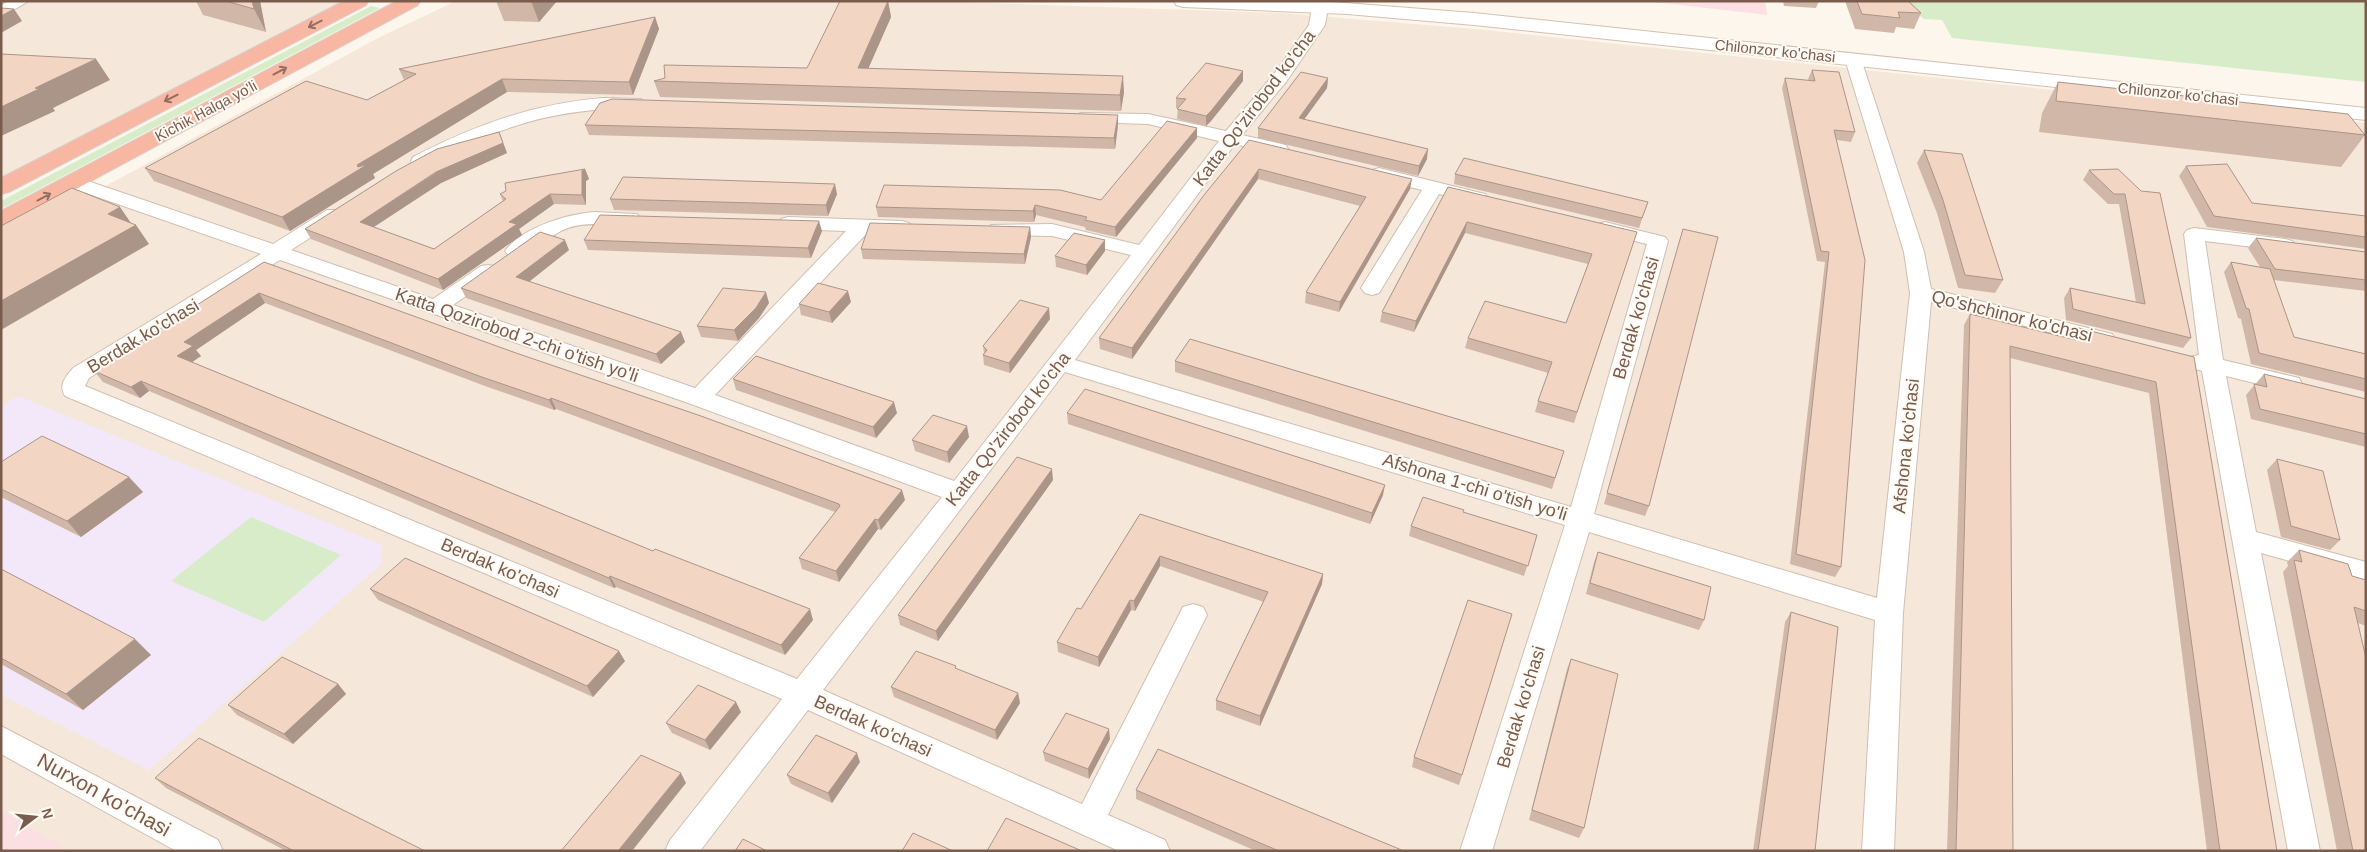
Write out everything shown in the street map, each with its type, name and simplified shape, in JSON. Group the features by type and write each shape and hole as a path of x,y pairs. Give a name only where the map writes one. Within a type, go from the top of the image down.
{"highway":[{"name":"Kichik Halqa yo'li","path":"1,186 359,1"},
{"name":"Kichik Halqa yo'li","path":"1,220 411,1"}],"main road":[{"name":"Chilonzor ko'chasi","path":"1183,1 1320,4 2366,106"},
{"name":"Chilonzor ko'chasi","path":"1345,1 1540,18 1852,56 2366,114"}],"street":[{"path":"1,12 21,1"},
{"name":"Katta Qo'zirobod ko'cha","path":"682,851 1060,363 1231,138 1280,78 1317,25 1320,4"},
{"name":"Afshona ko'chasi","path":"1852,56 1914,252 1921,293 1889,613 1878,851"},
{"path":"408,168 482,130 535,112 576,104 650,104"},
{"path":"1068,117 1148,119 1299,154"},
{"path":"1357,168 1492,201"},
{"name":"Katta Qozirobod 2-chi o'tish yo'li","path":"73,182 699,398 959,493"},
{"path":"1372,288 1434,187"},
{"name":"Berdak ko'chasi","path":"349,205 276,253 81,373 74,382 73,390 802,694 1154,851"},
{"path":"436,307 548,228 558,223 590,217 648,219"},
{"path":"766,222 923,227"},
{"name":"Berdak ko'chasi","path":"1476,851 1580,519 1658,241 1590,224"},
{"path":"699,398 863,226"},
{"path":"982,229 1052,230 1143,252"},
{"path":"2304,851 2212,366 2194,234 2308,248"},
{"name":"Qo'shchinor ko'chasi","path":"1921,293 2124,344"},
{"path":"2173,356 2308,388"},
{"name":"Afshona 1-chi o'tish yo'li","path":"1060,363 1889,613"},
{"path":"2245,539 2366,572"},
{"path":"1088,823 1193,615"},
{"name":"Nurxon ko'chasi","path":"1,739 207,851"}],"shaded area":[{"path":"1,1 350,1 1,181"},
{"path":"456,1 928,1 1282,13 1487,30 2366,123 2366,851 1,851 1,243 378,38"},
{"path":"1644,1 1765,1 1767,15 1751,13"},
{"path":"18,396 382,545 381,564 149,770 1,695 1,407"},
{"path":"1,811 70,851 1,851"}],"green space":[{"path":"1903,1 2366,1 2366,82 1952,38 1942,20 1924,19"},
{"path":"371,6 380,8 1,209 1,201"},
{"path":"251,517 341,555 264,622 171,581"}],"building":[{"path":"226,1 252,1 254,9"},
{"path":"840,1 888,1 858,68 1123,76 1120,95 654,81 665,78 664,65 807,68"},
{"path":"1857,1 1908,1 1921,13 1898,12 1900,18 1862,14"},
{"path":"1,8 14,9 1,16"},
{"path":"655,17 629,82 502,79 357,165 358,167 368,164 282,217 145,168 306,81 367,100 416,74 399,69"},
{"path":"1,54 96,59 35,88 39,89 1,107"},
{"path":"1206,63 1243,71 1206,116 1177,109 1186,99 1176,98"},
{"path":"1812,70 1839,72 1855,132 1834,130 1865,260 1841,567 1796,554 1829,252 1821,251 1785,78 1815,81"},
{"path":"1301,72 1328,78 1299,118 1428,149 1419,166 1258,128"},
{"path":"2058,82 2348,114 2365,135 2056,101"},
{"path":"612,99 1118,115 1114,138 585,125 600,103"},
{"path":"1167,121 1197,128 1115,227 1085,220 1087,217 1035,205 1033,211 876,207 884,185 1060,190 1101,200"},
{"path":"499,132 503,143 436,172 360,222 434,249 506,199 500,194 506,191 505,183 585,169 582,171 582,195 550,194 509,222 517,224 438,279 305,229 396,171 437,149"},
{"path":"1249,140 1412,179 1340,302 1306,292 1366,197 1259,169 1132,348 1099,338 1204,195"},
{"path":"1924,150 1962,154 2003,280 1965,275 1943,200"},
{"path":"1464,158 1648,202 1642,218 1455,174"},
{"path":"2227,164 2252,203 2366,216 2366,237 2214,216 2186,166"},
{"path":"2118,169 2141,191 2160,193 2191,338 2073,309 2070,288 2145,304 2125,194 2114,194 2089,170"},
{"path":"623,177 835,184 826,205 610,199"},
{"path":"1448,187 1637,232 1577,412 1538,401 1552,362 1468,338 1485,301 1566,323 1592,254 1467,222 1416,321 1382,312"},
{"path":"72,188 120,207 108,214 136,225 1,301 1,226"},
{"path":"600,215 819,221 808,248 584,240"},
{"path":"870,223 1030,227 1024,254 861,249"},
{"path":"1683,229 1718,237 1649,506 1607,493"},
{"path":"540,232 565,240 516,277 681,332 656,354 461,288"},
{"path":"1074,233 1105,240 1086,265 1055,256"},
{"path":"2256,238 2366,252 2366,280 2275,269"},
{"path":"264,262 516,353 701,416 902,490 878,520 875,519 836,571 799,558 840,506 839,504 551,398 549,400 479,376 259,293 184,342 193,346 177,356 653,551 655,549 810,609 781,645 610,576 609,578 141,381 131,387 94,371"},
{"path":"2231,262 2270,269 2294,337 2366,354 2366,379 2259,353 2249,309 2246,308"},
{"path":"818,283 848,291 829,312 799,304"},
{"path":"723,288 766,292 756,308 734,330 697,326"},
{"path":"1020,300 1049,308 1009,363 983,355 987,350 983,346"},
{"path":"1970,314 2076,340 2075,327 2194,357 2277,851 2220,851 2156,382 2010,346 2013,851 1956,851"},
{"path":"1190,339 1564,451 1555,478 1175,361"},
{"path":"756,356 894,402 873,427 733,379"},
{"path":"2264,374 2366,399 2366,434 2260,409 2254,384 2267,387"},
{"path":"1085,389 1385,485 1372,513 1067,413"},
{"path":"933,415 967,426 947,452 912,440"},
{"path":"42,436 129,477 67,521 1,489 1,462"},
{"path":"1017,457 1052,469 936,631 898,615"},
{"path":"2277,459 2323,471 2340,540 2291,526"},
{"path":"1423,497 1464,510 1463,512 1537,535 1528,566 1411,526"},
{"path":"1140,514 1323,574 1260,716 1216,700 1268,592 1160,556 1134,601 1130,600 1098,657 1057,642 1077,608 1081,609"},
{"path":"2299,550 2348,564 2352,576 2366,580 2366,611 2354,607 2366,658 2366,851 2353,851 2294,560 2302,562"},
{"path":"1598,552 1711,587 1704,620 1590,583"},
{"path":"405,558 619,651 587,686 370,589"},
{"path":"1,569 135,639 66,694 1,658"},
{"path":"1468,600 1512,614 1462,775 1414,757"},
{"path":"1791,612 1838,627 1815,851 1758,851"},
{"path":"916,651 1018,693 995,730 891,687"},
{"path":"282,657 338,684 284,734 228,705"},
{"path":"1571,659 1618,674 1584,828 1532,810"},
{"path":"698,685 736,702 705,740 666,723"},
{"path":"1066,713 1109,729 1088,769 1043,752"},
{"path":"816,735 857,753 828,793 787,775"},
{"path":"199,738 425,851 294,851 155,778"},
{"path":"1158,749 1404,851 1279,851 1136,790"},
{"path":"641,755 681,773 618,851 561,851"},
{"path":"1006,818 1082,851 987,851"},
{"path":"913,833 953,851 902,851"},
{"path":"743,839 767,851 735,851"}]}
